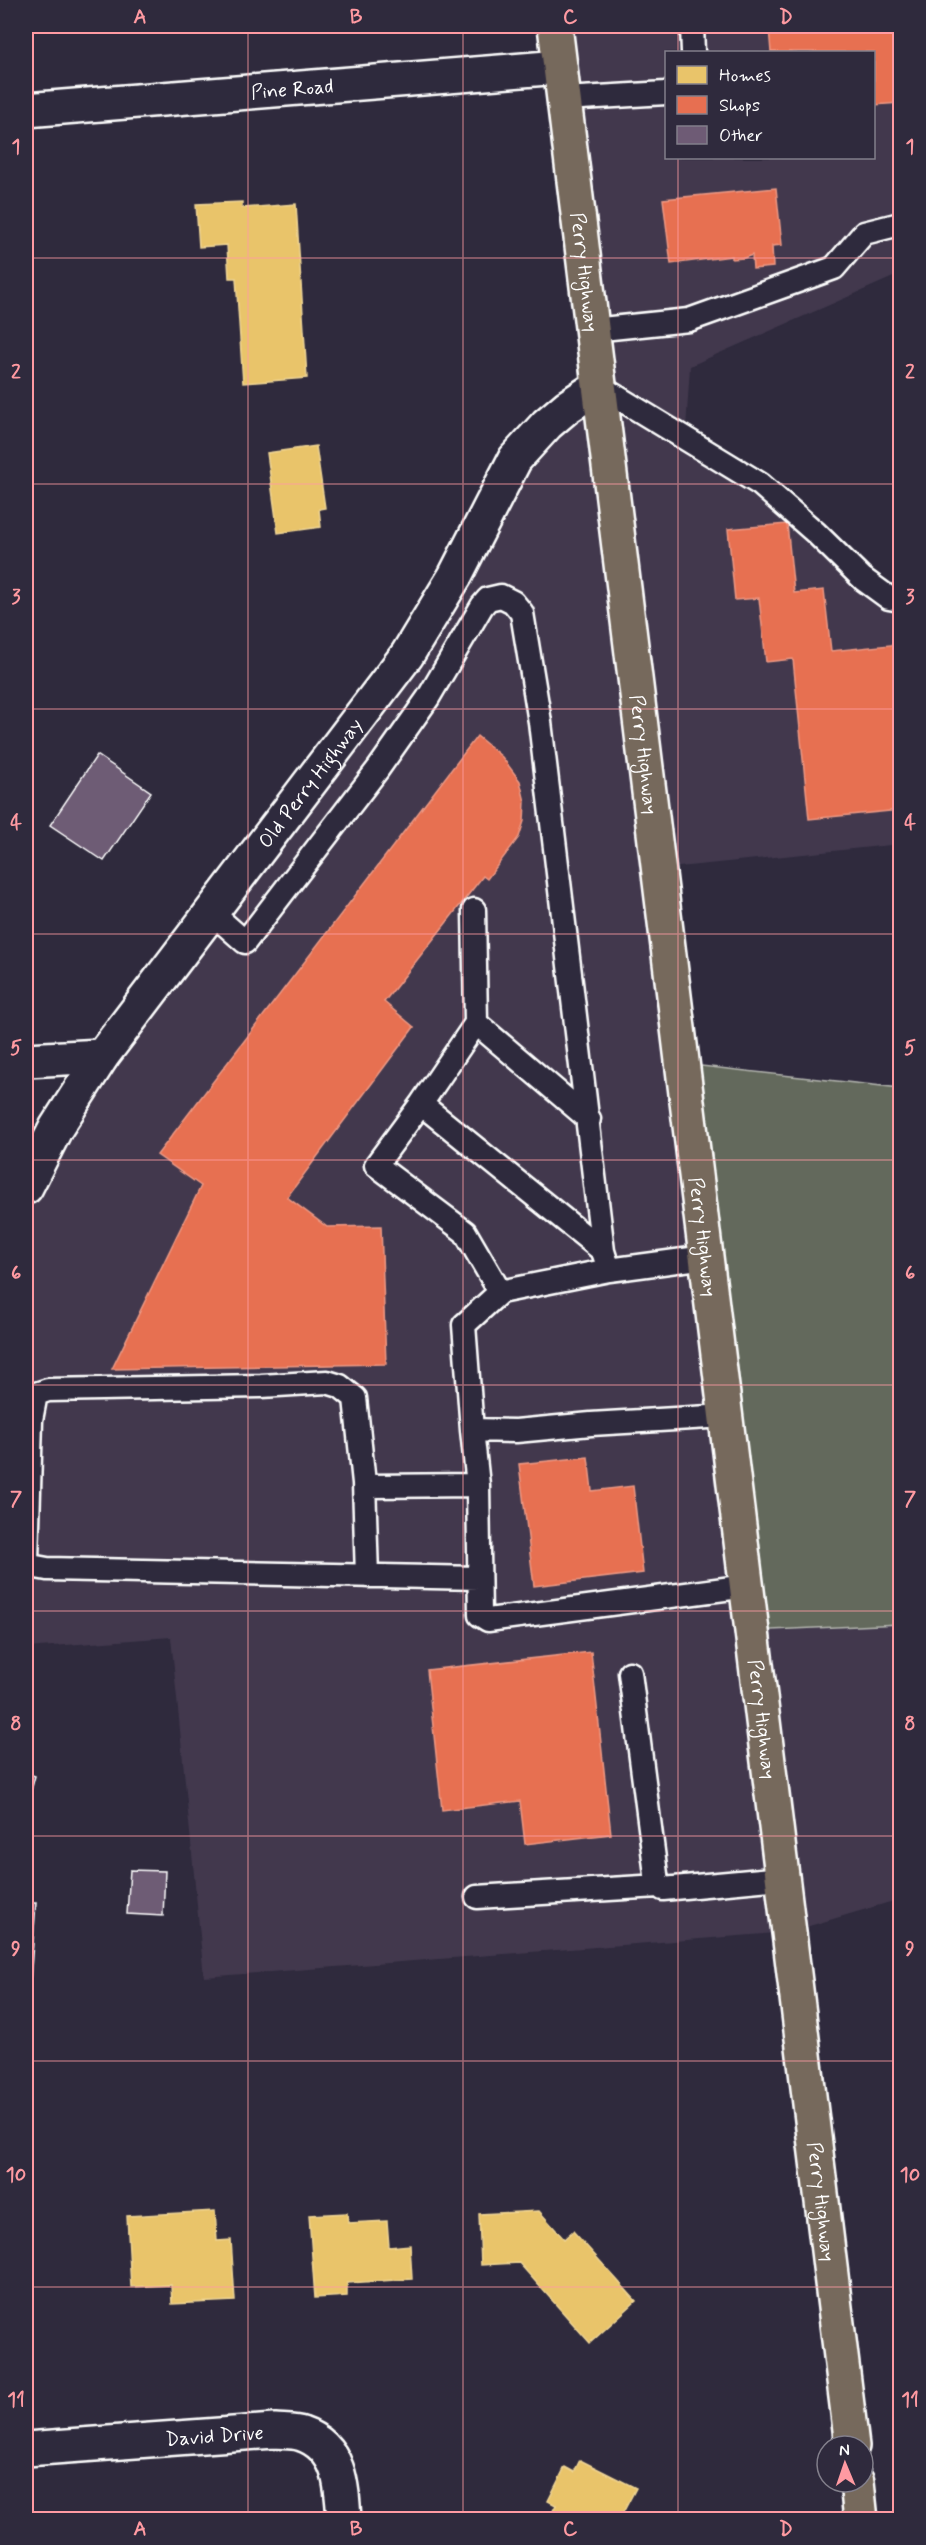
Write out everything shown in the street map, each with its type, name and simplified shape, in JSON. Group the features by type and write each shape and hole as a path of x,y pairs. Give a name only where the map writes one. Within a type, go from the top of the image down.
{"main road":[{"name":"Perry Highway","path":"555,26 851,2434"},
{"path":"858,2494 861,2520"}],"street":[{"name":"Pine Road","path":"26,110 560,67"},
{"name":"Old Perry Highway","path":"26,1187 56,1128 102,1056 407,655 455,576 515,459 547,424 567,407 599,386"},
{"path":"26,1060 102,1056"},
{"name":"David Drive","path":"26,2449 274,2431 301,2434 325,2445 337,2469 344,2520"}],"lane":[{"path":"692,26 693,51"},
{"path":"564,99 665,93"},
{"path":"592,330 689,320 834,268 864,233 900,224"},
{"path":"599,386 760,484 816,533 863,579 889,598 900,600"},
{"path":"211,912 245,942 378,768 428,698 488,599 501,596 519,608 522,613 540,722 606,1260"},
{"path":"474,910 476,1023 422,1104 376,1165 465,1233 500,1292"},
{"path":"476,1023 589,1119"},
{"path":"422,1104 606,1260"},
{"path":"706,1257 606,1260 500,1292 464,1325 478,1485 480,1615 488,1620 747,1586"},
{"path":"367,1576 364,1483 355,1398 340,1386 327,1382 261,1386 48,1390 30,1398 27,1561 31,1566 46,1569 367,1576 479,1578"},
{"path":"472,1430 516,1431 726,1416"},
{"path":"364,1483 370,1486 478,1485"},
{"path":"630,1673 659,1886"},
{"path":"477,1897 659,1886 663,1889 782,1878"}],"shaded area":[{"path":"555,26 900,26 900,274 690,366 685,444 812,542 900,604 900,844 659,869 753,1631 900,1624 900,1899 789,1932 204,1977 171,1637 26,1648 26,1187 407,655 502,482 599,386"}],"green space":[{"path":"683,1064 900,1088 900,1624 752,1631"}],"building: Homes":[{"path":"242,202 242,208 296,204 307,378 243,383 236,278 229,278 227,245 199,247 196,204"},
{"path":"316,446 325,508 319,509 321,527 278,533 267,453"},
{"path":"215,2211 217,2241 231,2240 235,2301 172,2304 171,2285 131,2287 127,2216"},
{"path":"539,2211 564,2239 573,2231 636,2301 590,2343 519,2263 481,2265 479,2214"},
{"path":"347,2213 348,2223 387,2221 389,2247 410,2245 412,2279 347,2283 347,2296 315,2298 309,2215"},
{"path":"580,2460 636,2488 619,2520 548,2520 556,2505 548,2501 565,2467 574,2472"}],"building: Shops":[{"path":"900,26 900,103 875,105 875,51 771,51 769,28"},
{"path":"776,188 782,245 772,246 773,267 753,269 752,255 744,258 732,259 732,256 671,264 663,199"},
{"path":"787,524 794,593 824,590 831,651 900,644 900,810 809,819 793,659 766,662 759,598 735,600 728,529"},
{"path":"477,736 502,757 520,781 525,802 524,821 519,837 487,879 483,876 384,1002 414,1027 287,1197 327,1227 381,1226 386,1364 112,1369 201,1186 157,1155"},
{"path":"588,1457 592,1491 633,1486 643,1573 534,1586 519,1464"},
{"path":"591,1652 611,1834 525,1844 520,1801 442,1810 427,1670"},
{"path":"896,1762 900,1762 900,1798"}],"building: Other":[{"path":"97,755 151,792 104,861 50,825"},
{"path":"26,1773 35,1776 26,1809"},
{"path":"130,1870 165,1871 163,1916 127,1914"},
{"path":"26,1903 36,1903 29,1995 26,1994"}]}
